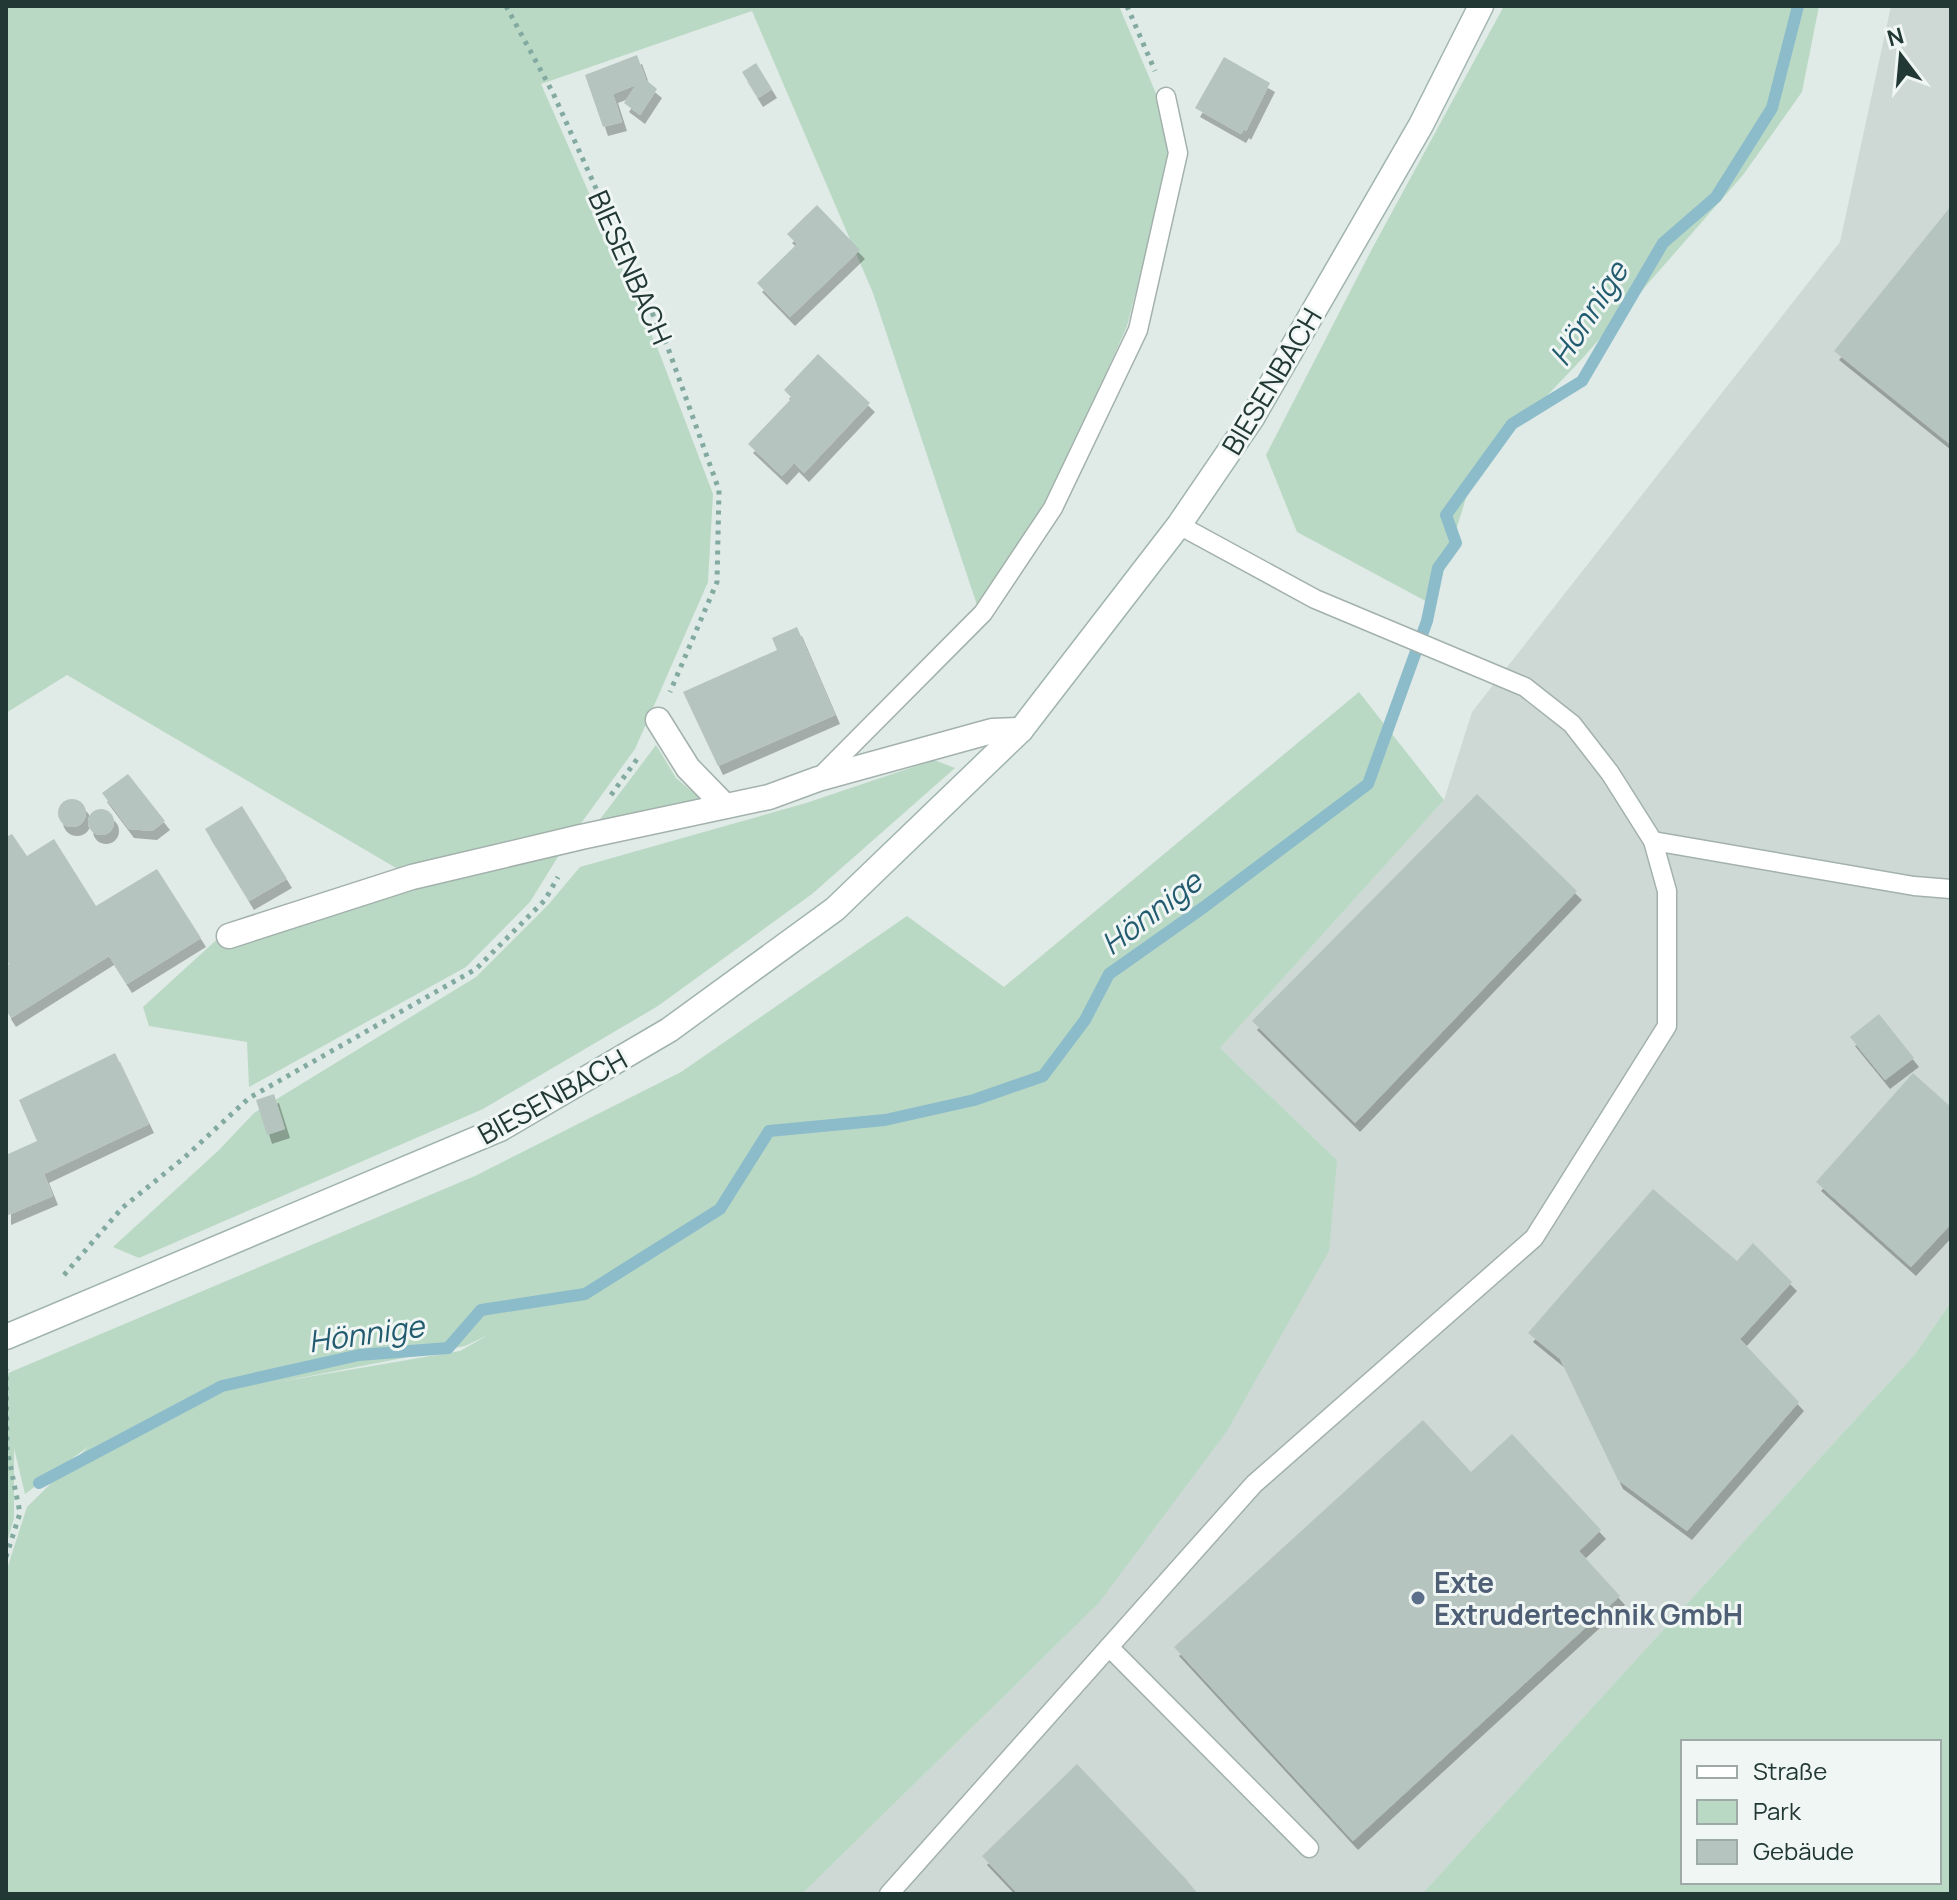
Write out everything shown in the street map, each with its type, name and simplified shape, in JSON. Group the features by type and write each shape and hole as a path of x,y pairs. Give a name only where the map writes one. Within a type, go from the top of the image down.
{"main road":[{"name":"BIESENBACH","path":"13,1334 500,1129 669,1030 835,909 1021,730 1179,525 1259,405 1421,125 1481,6"},
{"path":"658,720 688,768 725,806"},
{"path":"229,936 412,877 769,797 818,779 992,731 1021,730"}],"lane":[{"path":"818,779 983,613 1053,508 1138,330 1178,153 1166,97"},
{"path":"889,1894 1254,1484 1534,1238 1667,1026 1667,891 1653,841 1610,773 1572,724 1525,687 1315,599 1179,525"},
{"path":"1653,841 1914,886 1951,889"},
{"path":"1109,1647 1309,1848"}],"path":[{"name":"BIESENBACH","path":"59,1281 122,1208 185,1157 249,1098 476,969 545,900 581,837 646,747 717,582 719,490 668,348 553,93 506,6"},
{"path":"1127,6 1166,97"},
{"path":"6,1557 20,1513 7,1449 6,1347 13,1334"}],"shaded area":[{"path":"1891,6 1951,6 1951,1302 1915,1354 1422,1894 802,1894 1098,1604 1337,1160 1220,1048 1444,800 1472,712 1840,242"}],"green space":[{"path":"6,6 1119,6 1160,103 1171,156 1127,326 1048,506 978,608 873,293 752,11 541,84 659,352 713,494 708,582 635,749 574,833 403,872 67,675 6,713"},
{"path":"1504,6 1819,6 1802,92 1743,175 1581,360 1474,472 1433,605 1297,532 1266,455 1373,247"},
{"path":"1359,692 1444,800 1220,1048 1337,1160 1329,1251 1227,1431 1098,1604 802,1894 6,1894 6,1572 27,1507 89,1446 25,1494 14,1448 14,1518 6,1546 6,1374 475,1176 681,1072 907,916 1004,987","holes":["488,1335 460,1351 284,1381 465,1346"]},
{"path":"656,745 676,778 708,805 595,826"},
{"path":"934,760 955,768 812,894 658,1006 483,1109 139,1258 113,1247 219,1150 254,1113 476,977 548,905 580,867 806,803"},
{"path":"564,847 530,902 466,967 249,1087 247,1042 149,1026 143,1007 224,933 414,881"},
{"path":"1951,1302 1951,1894 1422,1894 1915,1354"}],"building":[{"path":"637,55 646,80 657,89 640,115 624,103 636,85 613,94 622,122 603,127 585,75"},
{"path":"1224,57 1270,83 1246,131 1244,129 1241,134 1195,108"},
{"path":"756,63 772,89 758,98 742,72"},
{"path":"817,205 860,250 790,317 757,283 797,244 787,234"},
{"path":"1951,206 1951,445 1834,351"},
{"path":"818,354 870,403 804,473 794,463 782,476 748,444 792,398 784,390"},
{"path":"797,627 835,715 718,766 683,692 777,650 772,638"},
{"path":"128,774 165,821 152,831 129,829 102,793"},
{"path":"1477,794 1577,891 1355,1123 1252,1021"},
{"path":"72,799 82,803 86,813 82,823 72,827 62,823 58,813 62,803"},
{"path":"242,806 287,879 249,901 205,829"},
{"path":"101,809 110,813 114,822 110,831 101,835 92,831 88,822 92,813"},
{"path":"12,834 27,856 54,839 96,906 157,869 201,938 127,984 109,956 11,1018 6,1010 6,965 9,964 6,959 6,837"},
{"path":"1879,1014 1914,1058 1885,1080 1850,1037"},
{"path":"115,1053 149,1124 44,1174 53,1196 6,1216 6,1155 37,1141 19,1100"},
{"path":"1913,1073 1951,1107 1951,1224 1911,1267 1816,1182"},
{"path":"274,1094 285,1129 267,1135 256,1100"},
{"path":"1653,1189 1737,1261 1753,1243 1792,1282 1740,1339 1799,1402 1687,1531 1618,1480 1560,1359 1528,1333"},
{"path":"1423,1420 1471,1472 1512,1434 1601,1530 1579,1551 1620,1596 1353,1841 1174,1647"},
{"path":"1077,1764 1198,1894 1018,1894 982,1856"}],"waterway":[{"name":"Hönnige","path":"39,1483 222,1386 359,1355 448,1348 481,1310 585,1294 720,1209 769,1131 885,1120 974,1100 1043,1076 1085,1020 1109,974 1368,784 1427,621 1438,568 1456,543 1446,515 1512,424 1582,381 1663,243 1716,197 1772,108 1798,6"}],"place":[{"name":"Exte Extrudertechnik GmbH","path":"1418,1598"}]}
